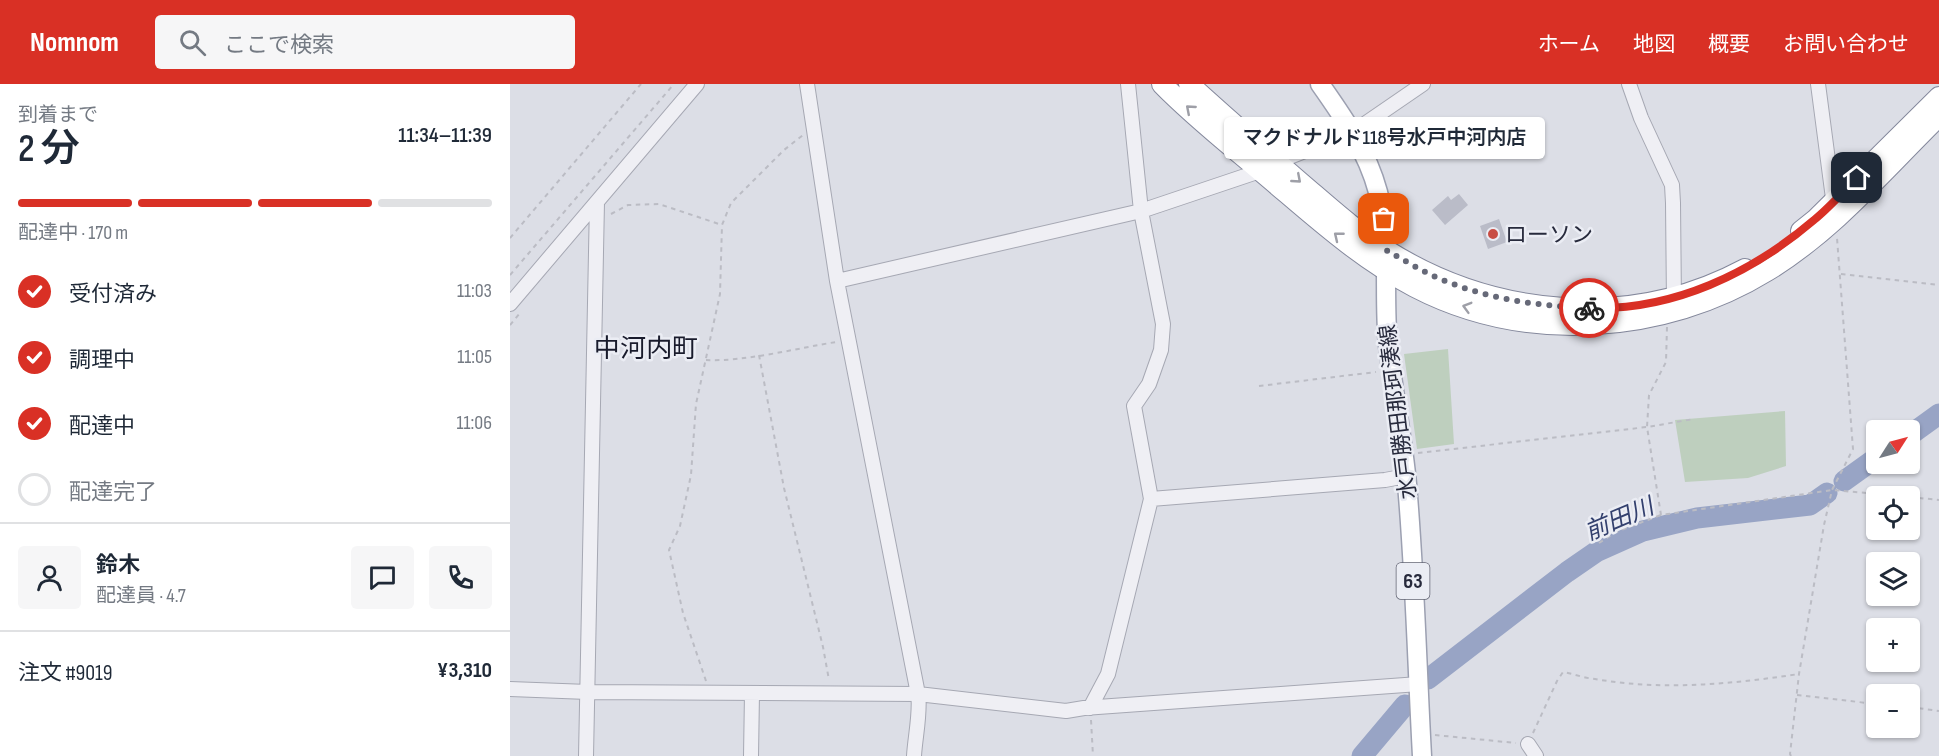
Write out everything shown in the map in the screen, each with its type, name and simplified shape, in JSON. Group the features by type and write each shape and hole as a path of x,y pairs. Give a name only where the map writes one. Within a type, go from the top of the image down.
{"highway":[{"path":"1162,84 1269,166 1386,250 1447,282 1473,291 1543,306 1604,309 1639,305 1672,308"},
{"path":"1189,84 1342,240 1386,270 1415,287 1456,304 1524,321 1584,325 1614,323 1672,308 1763,259 1816,219 1834,210 1939,116"},
{"path":"1834,210 1939,97"}],"main road":[{"name":"水戸勝田那珂湊線","path":"1320,84 1353,132 1377,189 1384,219 1386,315 1391,370 1406,476 1422,756"}],"street":[{"path":"510,304 697,84"},
{"path":"807,84 837,281 920,704 917,713 914,756"},
{"path":"1090,708 1108,674 1151,499 1134,406 1149,384 1161,350 1163,324 1141,211 1128,84"},
{"path":"837,281 1141,211 1269,166 1353,132 1423,84"},
{"path":"1629,84 1641,118 1672,185 1674,203 1672,308"},
{"path":"1818,84 1834,210"},
{"path":"586,756 597,202"},
{"path":"1151,499 1385,480 1406,476"},
{"path":"510,689 588,692 918,694 1066,711 1419,684"},
{"path":"751,756 752,693"},
{"path":"1528,744 1536,756"}],"path":[{"path":"510,238 640,84"},
{"path":"510,275 674,84"},
{"path":"709,693 683,613 669,550 680,526 691,475 696,404 720,294 722,225 731,203 784,150 815,125"},
{"path":"1791,756 1799,674 1824,525 1832,490 1853,449 1841,274 1834,210"},
{"path":"1841,274 1939,285"},
{"path":"1660,515 1647,427 1648,395 1666,362 1672,308"},
{"path":"706,360 717,361 849,340"},
{"path":"759,355 784,488 823,647 831,693"},
{"path":"1259,386 1391,370"},
{"path":"1403,455 1647,427 1694,419"},
{"path":"1599,543 1616,532 1660,515 1832,490 1866,493"},
{"path":"1920,498 1939,500"},
{"path":"1421,734 1528,744 1563,672 1594,679 1643,684 1707,685 1799,674"},
{"path":"1797,695 1866,703"},
{"path":"1090,708 1093,756"},
{"path":"1920,708 1939,711"}],"green space":[{"path":"1448,349 1454,444 1417,449 1404,354"},
{"path":"1785,411 1786,466 1748,478 1685,482 1675,420"}],"building":[{"path":"1459,194 1468,205 1445,225 1432,210 1448,196 1451,200"},
{"name":"ローソン","path":"1499,219 1507,242 1488,249 1480,226"}],"waterway":[{"name":"前田川","path":"1920,428 1939,414"},
{"name":"前田川","path":"1844,481 1866,465"},
{"name":"前田川","path":"1428,679 1596,552 1643,531 1697,518 1810,505 1827,493"},
{"name":"前田川","path":"1362,756 1405,705"}],"way so far":[{"path":"1384,219 1386,250 1447,282 1473,291 1543,306 1589,308"}],"place":[{"name":"マクドナルド118号水戸中河内店","path":"1384,219"},
{"name":"ローソン","path":"1493,234"}],"district":[{"name":"中河内町","path":"646,348"}],"route":[{"path":"1589,308 1604,309 1639,305 1673,298 1733,275 1763,259 1816,219 1857,178"}]}
